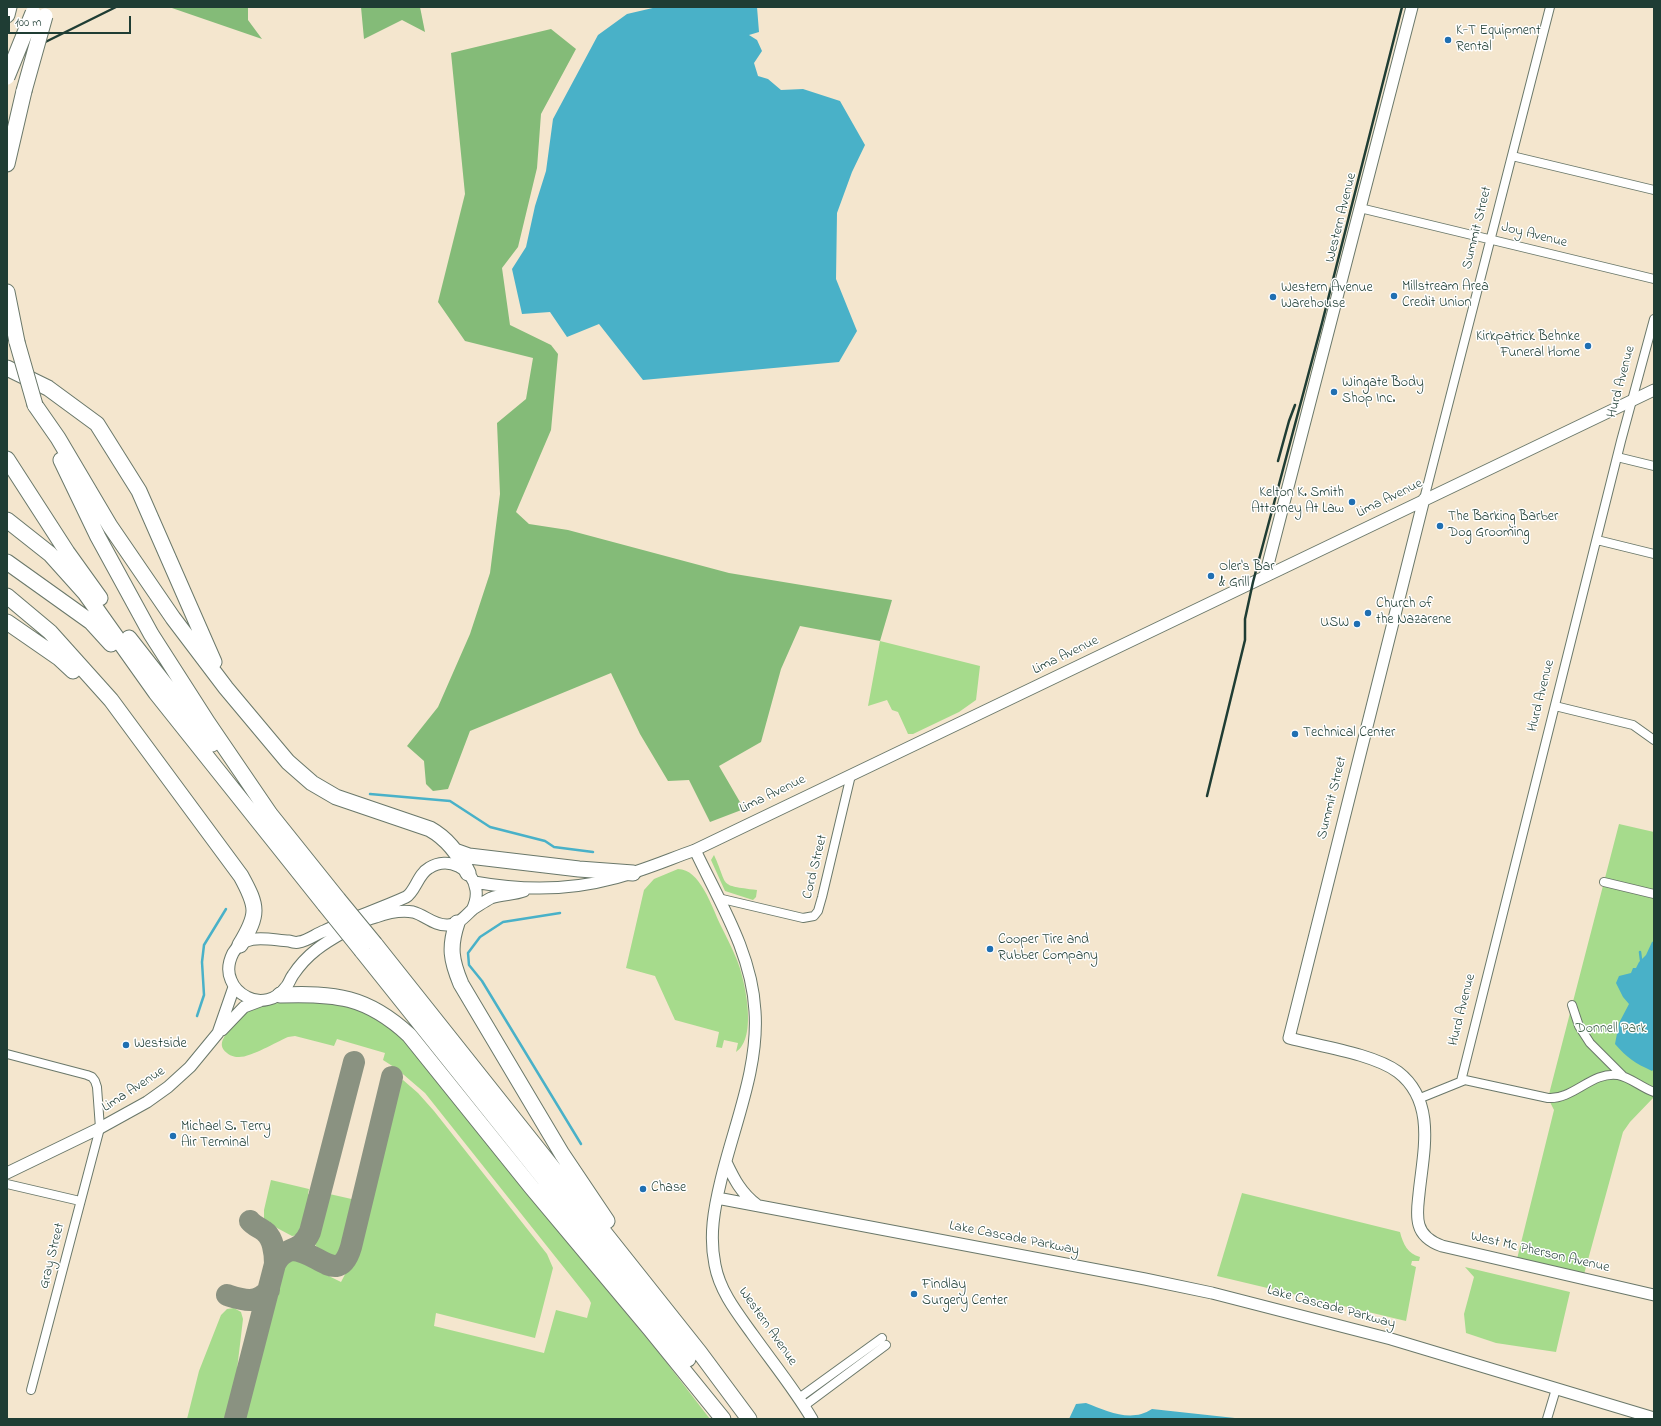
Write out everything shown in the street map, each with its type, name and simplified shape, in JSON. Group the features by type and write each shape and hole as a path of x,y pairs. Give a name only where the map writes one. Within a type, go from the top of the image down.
{"highway":[{"path":"7,77 40,11"},
{"path":"7,164 24,91 40,11"},
{"path":"7,292 16,342 35,404 98,537 151,634 200,711 331,902"},
{"path":"7,368 48,388 97,424 139,491 226,688"},
{"path":"35,404 58,438 110,526 173,618 226,688 288,762 312,783 336,797 430,829 442,836 455,851 471,877"},
{"path":"7,459 67,552 135,647 251,794 270,814"},
{"path":"7,520 50,554 85,593 156,693"},
{"path":"7,562 91,622 156,693 368,948 657,1320 742,1417"},
{"path":"7,596 50,632 111,700 240,876 251,894 254,904 253,920 240,945"},
{"path":"7,622 59,658 92,688 134,733"},
{"path":"455,851 469,856 579,869 633,873"},
{"path":"457,923 453,934 451,952 454,969 461,984 562,1154 620,1240 737,1390 742,1417"},
{"path":"280,995 326,994 360,1002 397,1024 409,1035 532,1188 723,1419"}],"street":[{"name":"Western Avenue","path":"1265,576 1412,7"},
{"name":"Summit Street","path":"1418,1099 1410,1084 1398,1072 1388,1066 1365,1057 1289,1038 1490,239 1550,7"},
{"path":"1512,156 1654,190"},
{"name":"Joy Avenue","path":"1360,208 1654,279"},
{"name":"Hurd Avenue","path":"1461,1081 1617,457 1654,319"},
{"name":"Lima Avenue","path":"240,945 257,937 299,942 346,920 409,896 420,875 428,868 438,864 449,863 459,866 471,877 498,886 535,888 591,884 633,873 695,850 1654,390"},
{"path":"1617,457 1654,466"},
{"path":"1597,540 1654,554"},
{"path":"1555,706 1633,725 1654,740"},
{"name":"Cord Street","path":"718,898 803,918 814,916 818,911 851,775"},
{"path":"695,850 746,960 753,988 756,1012 753,1055 717,1198"},
{"path":"471,877 476,896 472,910"},
{"path":"1604,882 1654,894"},
{"path":"218,1033 244,1007 280,995 287,987 303,961 317,949 374,917 395,912 413,912 438,924 448,925 457,923 466,918 472,910 491,898 519,893 535,888"},
{"path":"240,945 230,960 230,979 234,987 242,994 250,999 260,1001"},
{"name":"Lima Avenue","path":"7,1173 100,1128 147,1102 168,1087 190,1067 218,1033 234,987"},
{"path":"1572,1004 1578,1026 1590,1043 1623,1077"},
{"name":"Gray Street","path":"7,1054 80,1072 92,1077 97,1087 100,1128 31,1390"},
{"path":"1418,1099 1461,1081 1470,1080 1551,1098 1564,1096 1601,1077 1612,1075 1623,1077 1654,1092"},
{"name":"West Mc Pherson Avenue","path":"1418,1099 1424,1116 1425,1128 1418,1213 1419,1226 1423,1233 1431,1241 1442,1246 1654,1295"},
{"path":"726,1162 733,1179 740,1190 759,1206"},
{"path":"7,1184 80,1201"},
{"name":"Western Avenue","path":"717,1198 712,1229 712,1248 719,1278 736,1312 812,1419"},
{"name":"Lake Cascade Parkway","path":"717,1198 1212,1293 1391,1339 1654,1418"},
{"path":"801,1402 884,1341"},
{"path":"1547,1419 1556,1389"}],"green space":[{"path":"169,7 248,7 248,20 262,39"},
{"path":"361,7 420,7 425,32 402,20 364,39"},
{"path":"551,29 576,49 541,114 537,168 518,247 502,268 510,325 551,345 558,354 551,430 516,512 529,524 568,530 729,573 892,600 880,641 800,626 781,669 761,742 719,766 744,809 710,822 689,780 668,781 640,734 611,673 470,731 448,789 433,791 426,784 424,761 407,746 438,707 470,634 490,573 500,494 497,423 526,399 533,358 465,341 438,302 465,194 451,53"},
{"path":"880,641 980,666 976,700 959,712 913,734 908,734 898,712 892,710 887,700 868,706"},
{"name":"Donnell Park","path":"1619,824 1654,832 1654,1097 1630,1122 1623,1132 1583,1278 1516,1263 1554,1110 1548,1098"},
{"path":"714,855 726,883 736,887 757,890 756,897 753,900 725,891 711,860"},
{"path":"678,869 693,875 704,890 740,969 746,994 748,1022 747,1035 743,1045 736,1052 738,1043 724,1040 722,1048 716,1047 719,1032 675,1020 655,976 626,968 644,890 654,879"},
{"path":"302,1001 330,1002 367,1012 398,1033 529,1196 663,1358 710,1419 245,1419 284,1264 289,1261 298,1261 341,1282 352,1261 398,1084 403,1080 418,1093 434,1111 547,1254 553,1268 535,1338 436,1313 434,1326 544,1353 556,1310 587,1318 591,1303 425,1093 397,1069 383,1060 385,1053 337,1039 334,1046 295,1036 288,1037 243,1057 232,1056 224,1050 222,1046 223,1039 248,1010 270,1004"},
{"path":"271,1180 309,1189 308,1194 313,1196 303,1232 299,1235 292,1236 264,1221 264,1210"},
{"path":"325,1193 356,1200 342,1256 338,1259 318,1249 313,1241"},
{"path":"1242,1193 1400,1232 1409,1251 1420,1257 1419,1261 1412,1261 1411,1265 1416,1267 1406,1321 1217,1276"},
{"path":"1465,1267 1570,1292 1556,1352 1496,1343 1466,1333 1464,1314 1474,1277"},
{"path":"234,1308 241,1312 243,1319 236,1378 225,1419 187,1419 199,1371 221,1315 227,1309"}],"water":[{"path":"657,7 757,7 759,32 749,35 757,40 762,51 754,63 758,76 768,79 781,90 803,89 840,101 865,145 852,172 837,213 836,279 857,331 839,362 643,380 599,324 567,337 550,312 522,314 512,269 526,247 535,206 546,171 553,119 598,35 627,14"},
{"path":"1654,941 1654,1069 1652,1071 1632,1060 1615,1044 1619,1023 1629,1004 1623,997 1616,983 1619,976 1631,973 1633,968 1636,968"},
{"path":"1086,1403 1111,1412 1127,1415 1136,1415 1152,1409 1244,1419 1069,1419 1076,1404"}],"waterway":[{"path":"370,794 450,801 490,827 545,841 554,847 593,852"},
{"path":"197,1016 204,995 202,962 204,945 226,909"},
{"path":"560,913 503,922 480,937 468,953 469,965 482,981 581,1144"},
{"path":"1640,952 1641,960"}],"taxiway":[{"path":"235,1419 275,1264 283,1254 302,1244 310,1232 354,1062"},
{"path":"292,1250 310,1255 326,1264 334,1266 340,1265 346,1259 351,1247 392,1077"},
{"path":"250,1221 270,1237 274,1250 275,1264"},
{"path":"227,1295 249,1300 259,1298 269,1290"}],"railway":[{"path":"7,61 116,7"},
{"path":"1207,796 1245,640 1245,619 1253,582 1322,323 1402,7"},
{"path":"1278,461 1295,405"}],"place":[{"name":"K-T Equipment Rental","path":"1448,40"},
{"name":"Millstream Area Credit Union","path":"1394,296"},
{"name":"Western Avenue Warehouse","path":"1273,297"},
{"name":"Kirkpatrick Behnke Funeral Home","path":"1588,346"},
{"name":"Wingate Body Shop Inc.","path":"1334,392"},
{"name":"Kelton K. Smith Attorney At Law","path":"1352,502"},
{"name":"The Barking Barber Dog Grooming","path":"1440,526"},
{"name":"Oler's Bar & Grill","path":"1211,576"},
{"name":"Church of the Nazarene","path":"1368,613"},
{"name":"USW","path":"1357,624"},
{"name":"Technical Center","path":"1295,734"},
{"name":"Cooper Tire and Rubber Company","path":"990,949"},
{"name":"Westside","path":"126,1045"},
{"name":"Michael S. Terry Air Terminal","path":"173,1136"},
{"name":"Chase","path":"643,1189"},
{"name":"Findlay Surgery Center","path":"914,1294"}]}
